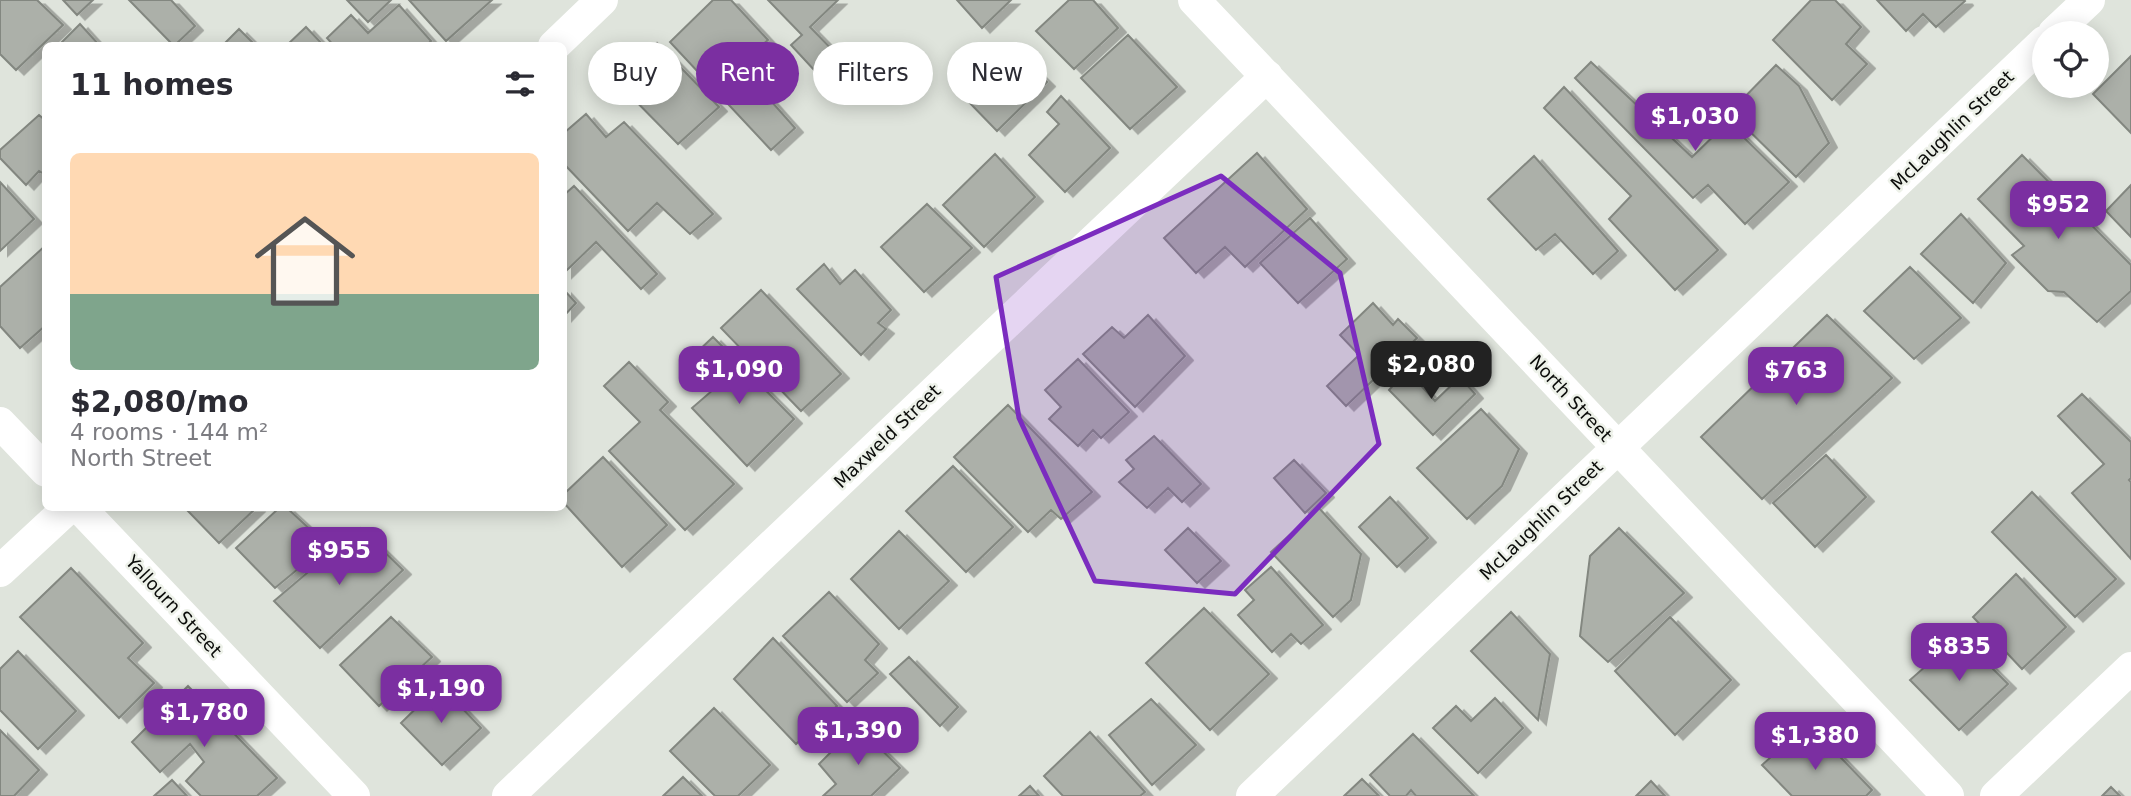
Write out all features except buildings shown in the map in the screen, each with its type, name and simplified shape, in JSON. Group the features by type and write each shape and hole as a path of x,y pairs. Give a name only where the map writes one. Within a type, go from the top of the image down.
{"street":[{"path":"558,42 602,0"},
{"name":"North Street","path":"1194,0 1948,796"},
{"path":"2066,21 2088,0"},
{"name":"McLaughlin Street","path":"1252,796 2032,53"},
{"name":"Maxweld Street","path":"508,796 1267,76"},
{"path":"0,423 42,467"},
{"path":"0,571 65,511"},
{"name":"Yallourn Street","path":"83,511 354,796"},
{"path":"1996,796 2131,668"}],"highlighted area":[{"path":"1221,176 1340,273 1379,444 1235,594 1095,581 1019,418 996,277"}]}
